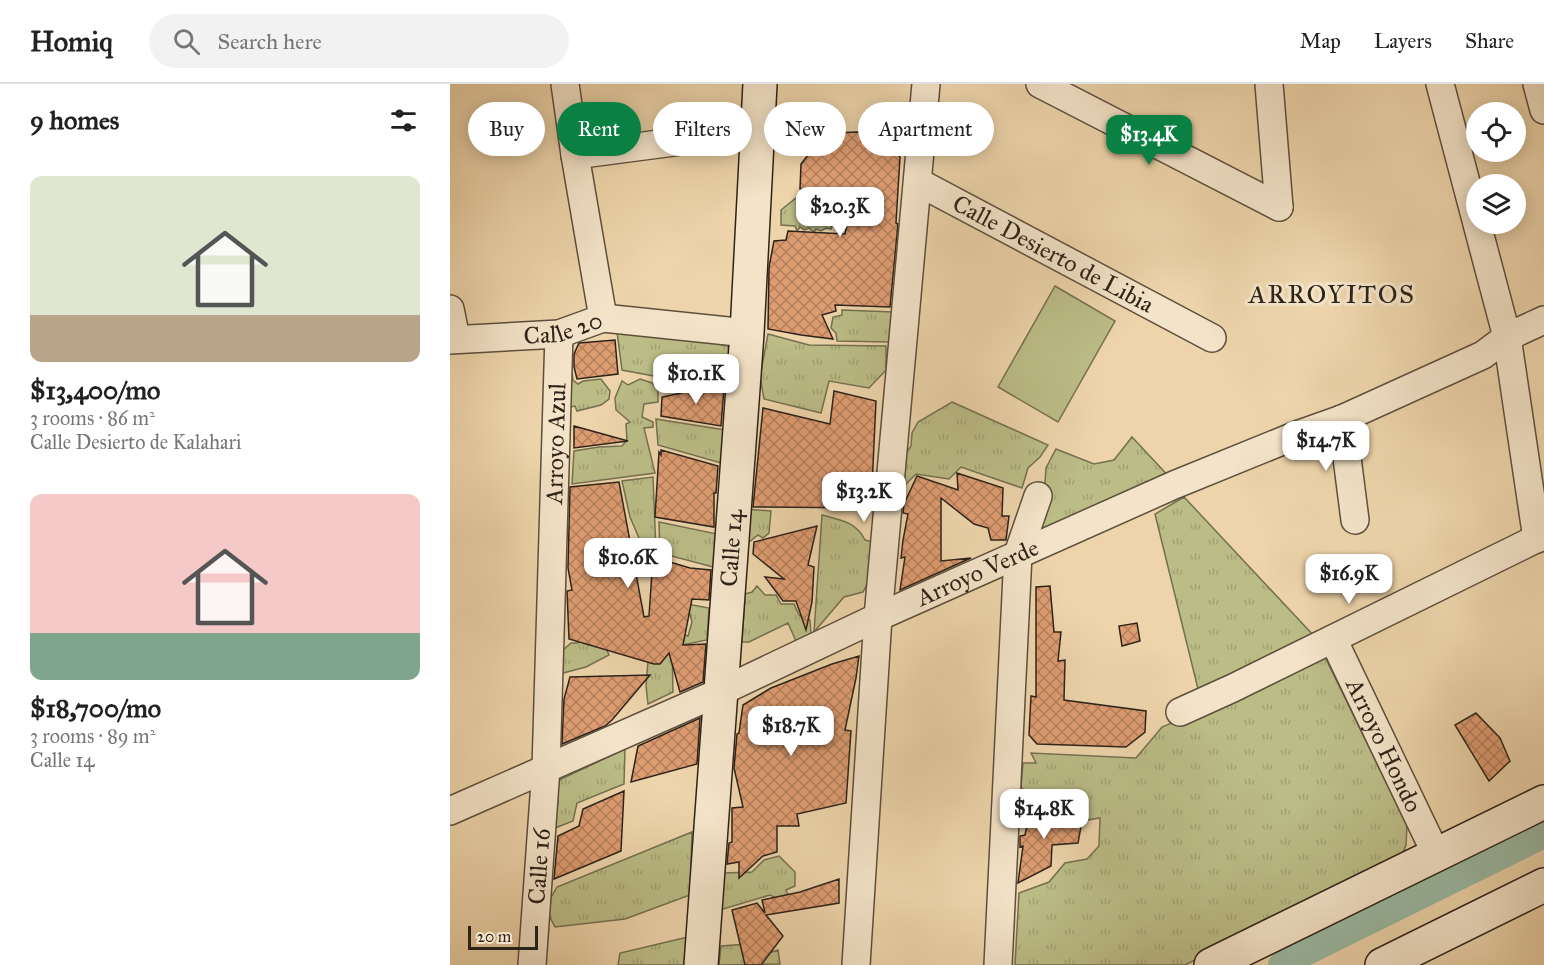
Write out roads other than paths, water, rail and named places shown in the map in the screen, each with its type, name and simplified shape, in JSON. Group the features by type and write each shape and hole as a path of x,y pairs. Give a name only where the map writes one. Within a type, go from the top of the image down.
{"street":[{"path":"565,84 568,102"},
{"path":"641,146 758,131 760,84"},
{"path":"856,965 878,617 926,84"},
{"path":"1040,84 1279,207 1269,84"},
{"path":"1440,84 1466,181"},
{"path":"1537,84 1544,110"},
{"name":"Calle 14","path":"701,965 747,333 758,131"},
{"path":"575,156 603,318"},
{"name":"Calle Desierto de Libia","path":"918,182 1200,333"},
{"path":"1180,712 1540,537 1507,337 1480,234"},
{"path":"450,309 453,339"},
{"name":"Calle 20","path":"453,339 559,334 603,318 747,333"},
{"name":"Arroyo Verde","path":"450,811 720,692 878,617 1174,485 1342,419 1483,355 1507,337 1544,320"},
{"name":"Arroyo Azul","path":"546,768 559,334"},
{"path":"1342,419 1355,520"},
{"path":"998,965 1018,554 1038,496"},
{"name":"Arroyo Hondo","path":"1332,639 1436,854"},
{"name":"Calle 16","path":"532,965 546,768"},
{"path":"1211,965 1544,802"},
{"path":"1382,965 1544,885"}],"waterway":[{"path":"1281,965 1544,835"}],"district":[{"name":"ARROYITOS","path":"1332,294"}]}
